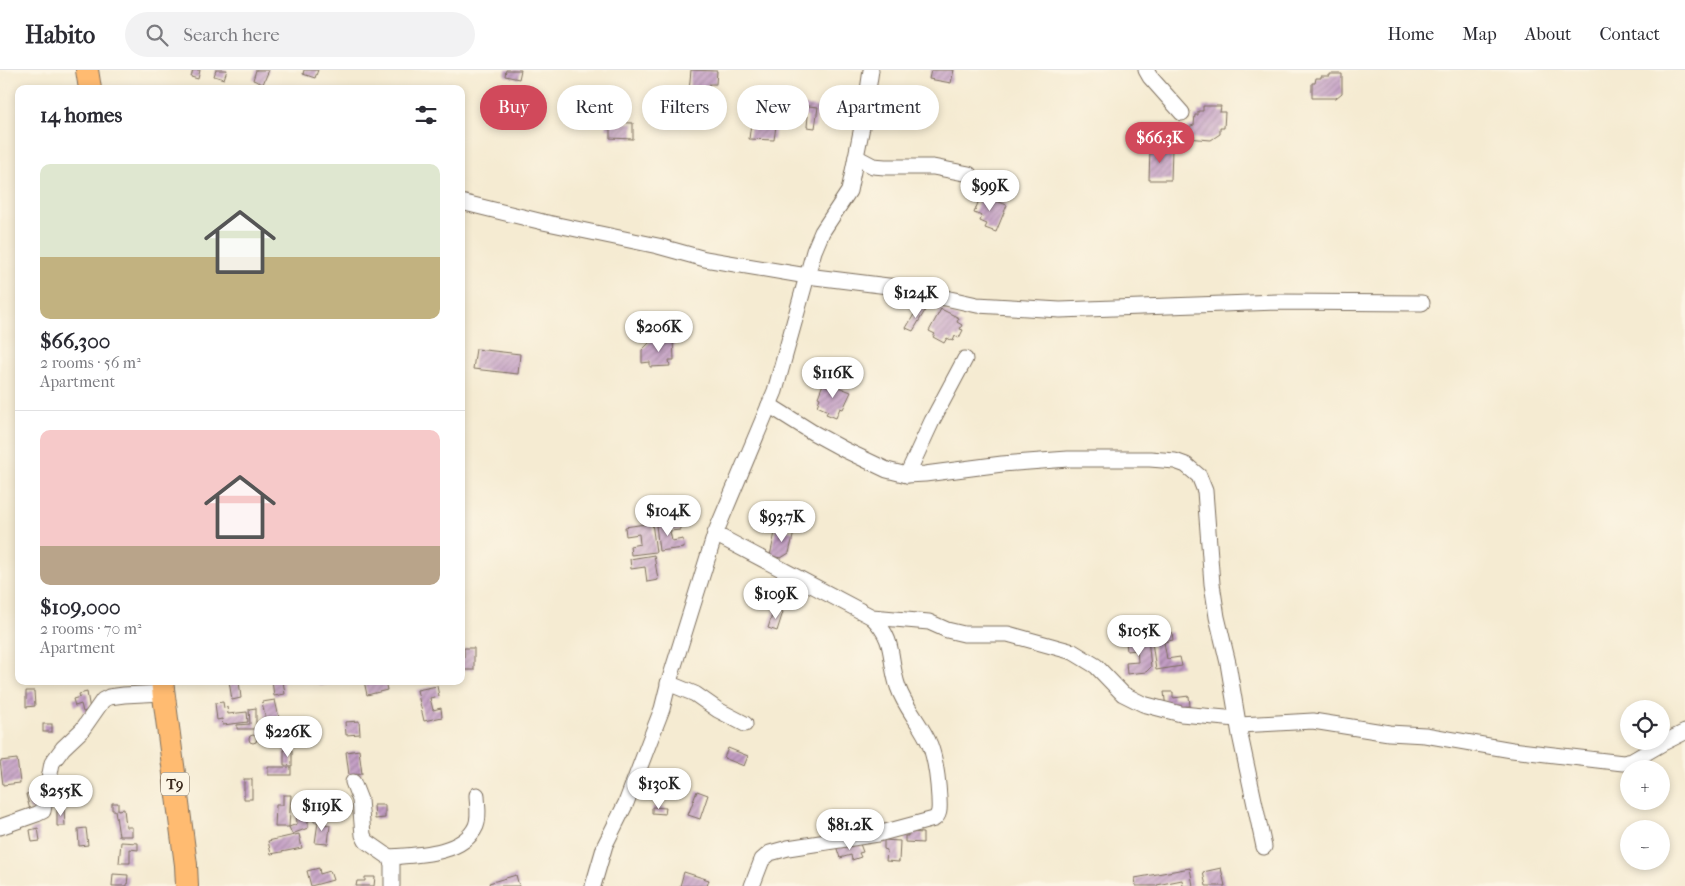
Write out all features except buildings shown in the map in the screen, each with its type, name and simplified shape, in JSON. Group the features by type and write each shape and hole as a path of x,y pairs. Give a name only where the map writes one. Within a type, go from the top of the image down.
{"highway":[{"path":"88,70 90,85"},
{"name":"T9","path":"163,687 186,865 187,886"}],"street":[{"path":"593,886 605,845 626,803 662,709 668,683 715,534 775,392 807,276 822,232 849,191 864,117 871,70"},
{"path":"1146,70 1182,113"},
{"path":"856,157 873,166 933,166 969,174"},
{"path":"465,203 658,246 705,259 807,276 896,287 977,305 1060,310 1277,302 1422,303"},
{"path":"907,475 932,421 965,359"},
{"path":"768,405 845,450 887,470 907,475 1002,464 1068,459 1150,459 1175,461 1186,466 1199,476 1204,491 1217,617 1228,663 1238,722 1264,847"},
{"path":"715,534 872,617 882,627 890,642 898,688 930,744 938,781 939,810 938,816 934,819 878,834 797,846 770,853 762,860 752,886"},
{"path":"872,617 929,622 947,630 964,634 1008,634 1073,652 1096,666 1123,694 1143,704 1181,714 1238,722 1313,721 1504,749 1623,763 1632,761 1685,732"},
{"path":"668,683 695,694 718,710 745,724"},
{"path":"0,827 42,811 45,806 52,763 63,748 82,730 103,700 109,697 163,687"},
{"path":"353,782 360,800 363,835 366,841 389,857 392,864 392,886"},
{"path":"389,857 429,854 444,850 469,835 476,826 478,816 477,795"}]}
